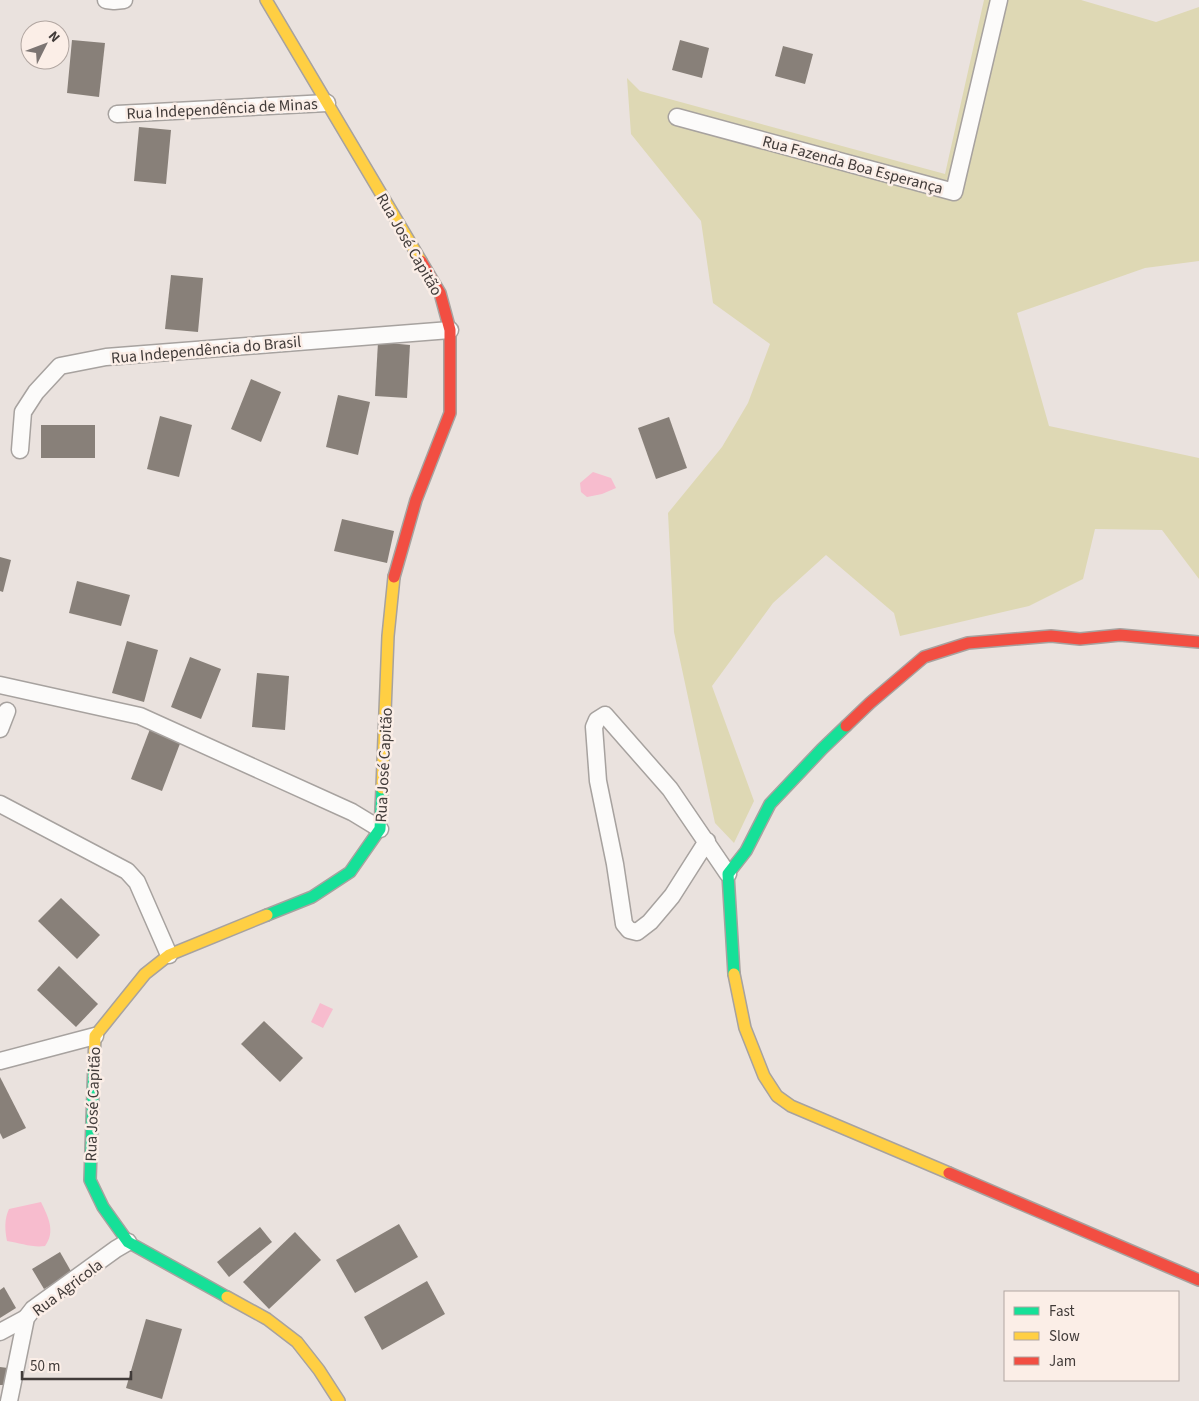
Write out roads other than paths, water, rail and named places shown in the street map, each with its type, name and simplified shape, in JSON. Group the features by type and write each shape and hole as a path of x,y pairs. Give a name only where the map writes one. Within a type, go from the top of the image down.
{"street":[{"path":"106,0 124,0"},
{"name":"Rua José Capitão","path":"266,0 440,293 450,330 450,413 416,500 394,573 388,636 380,830 350,872 312,897 169,955 145,974 95,1036 90,1180 103,1207 128,1242 267,1319 296,1342 319,1370 339,1401"},
{"name":"Rua Fazenda Boa Esperança","path":"678,117 954,192 999,0"},
{"name":"Rua Independência de Minas","path":"117,114 327,103"},
{"name":"Rua Independência do Brasil","path":"20,450 22,412 36,392 60,366 106,358 450,330"},
{"path":"728,874 746,851 770,804 870,703 924,657 968,643 1051,636 1080,639 1120,635 1199,642"},
{"path":"0,685 140,716 352,812 380,830"},
{"path":"0,729 7,711"},
{"path":"707,841 672,896 650,922 637,932 629,930 624,924 615,864 598,781 594,727 597,720 605,715 670,789 707,841 728,874 733,967 744,1028 764,1076 777,1096 791,1106 809,1114 1199,1280"},
{"path":"0,804 127,871 138,882 169,955"},
{"path":"0,1061 95,1036"},
{"name":"Rua Agricola","path":"9,1401 26,1318 33,1309 128,1242"},
{"path":"0,1332 26,1318"}]}
